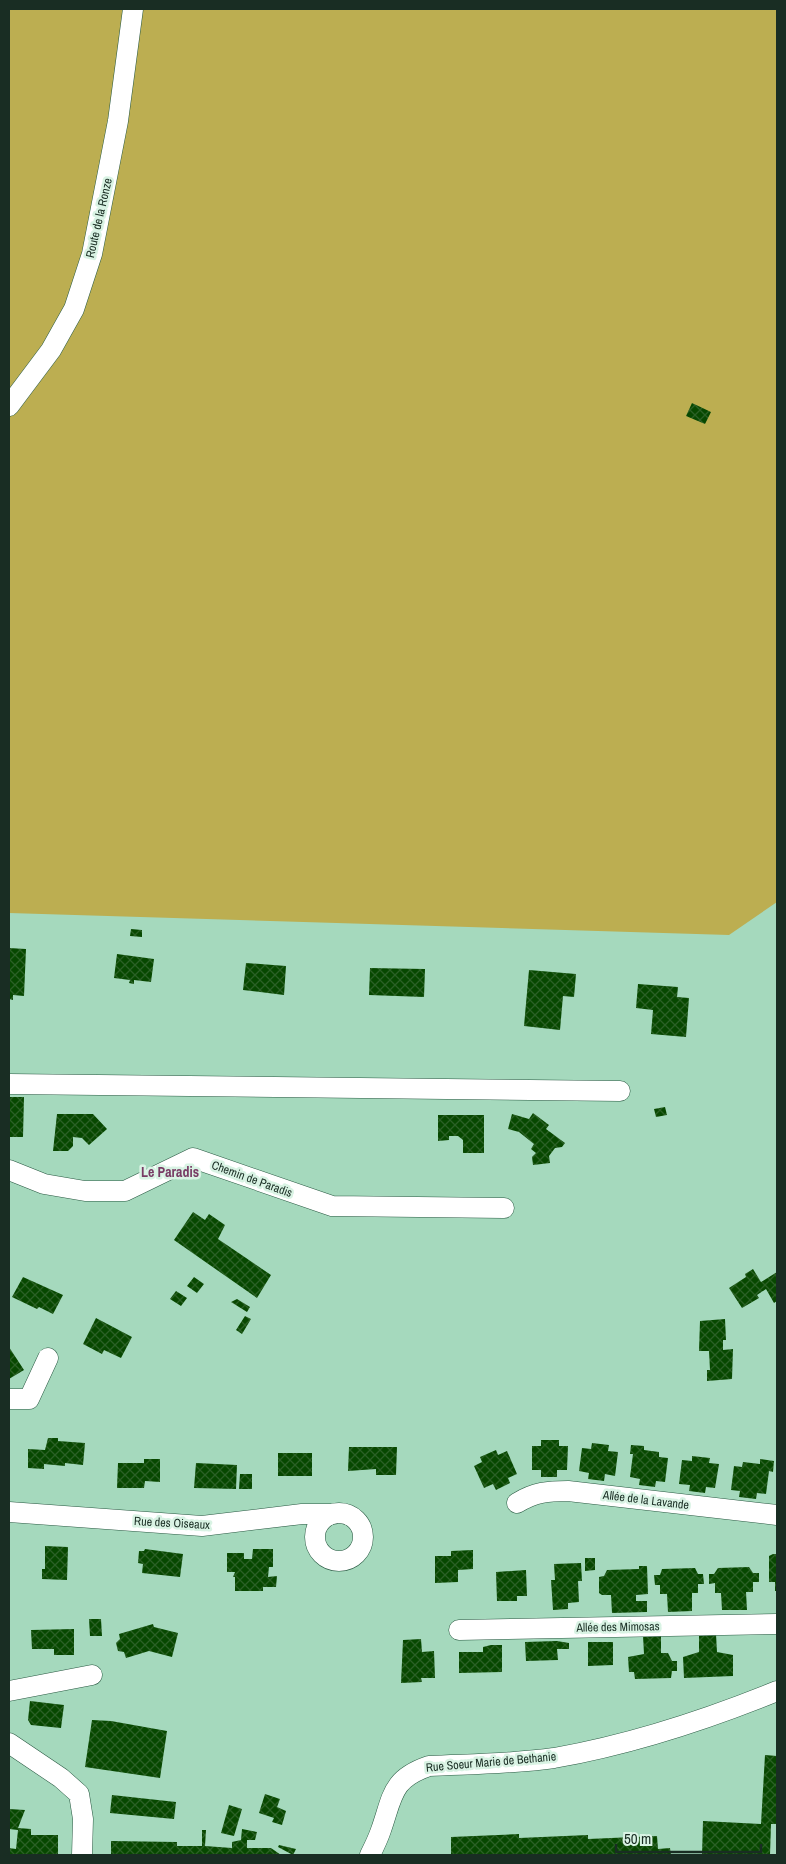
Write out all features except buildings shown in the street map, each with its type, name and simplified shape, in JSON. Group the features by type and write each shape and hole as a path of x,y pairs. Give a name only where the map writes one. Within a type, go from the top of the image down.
{"street":[{"name":"Route de la Ronze","path":"9,406 24,390 52,350 74,309 92,254 118,121 133,9"},
{"path":"9,1084 620,1091"},
{"name":"Chemin de Paradis","path":"9,1170 44,1184 84,1191 125,1191 193,1158 332,1206 504,1208"},
{"path":"9,1399 29,1400 48,1358"},
{"name":"Allée de la Lavande","path":"518,1503 531,1494 546,1490 568,1491 777,1515"},
{"name":"Rue des Oiseaux","path":"9,1512 202,1526 302,1514 334,1514"},
{"name":"Allée des Mimosas","path":"459,1630 777,1624"},
{"path":"9,1692 92,1675"},
{"name":"Rue Soeur Marie de Bethanie","path":"370,1855 381,1831 394,1790 413,1771 428,1766 494,1763 562,1756 724,1712 777,1691"},
{"path":"9,1743 61,1778 80,1794 83,1819 82,1855"}],"shaded area":[{"path":"9,9 777,9 777,902 729,935 9,913"}],"district":[{"name":"Le Paradis","path":"170,1172"}]}
